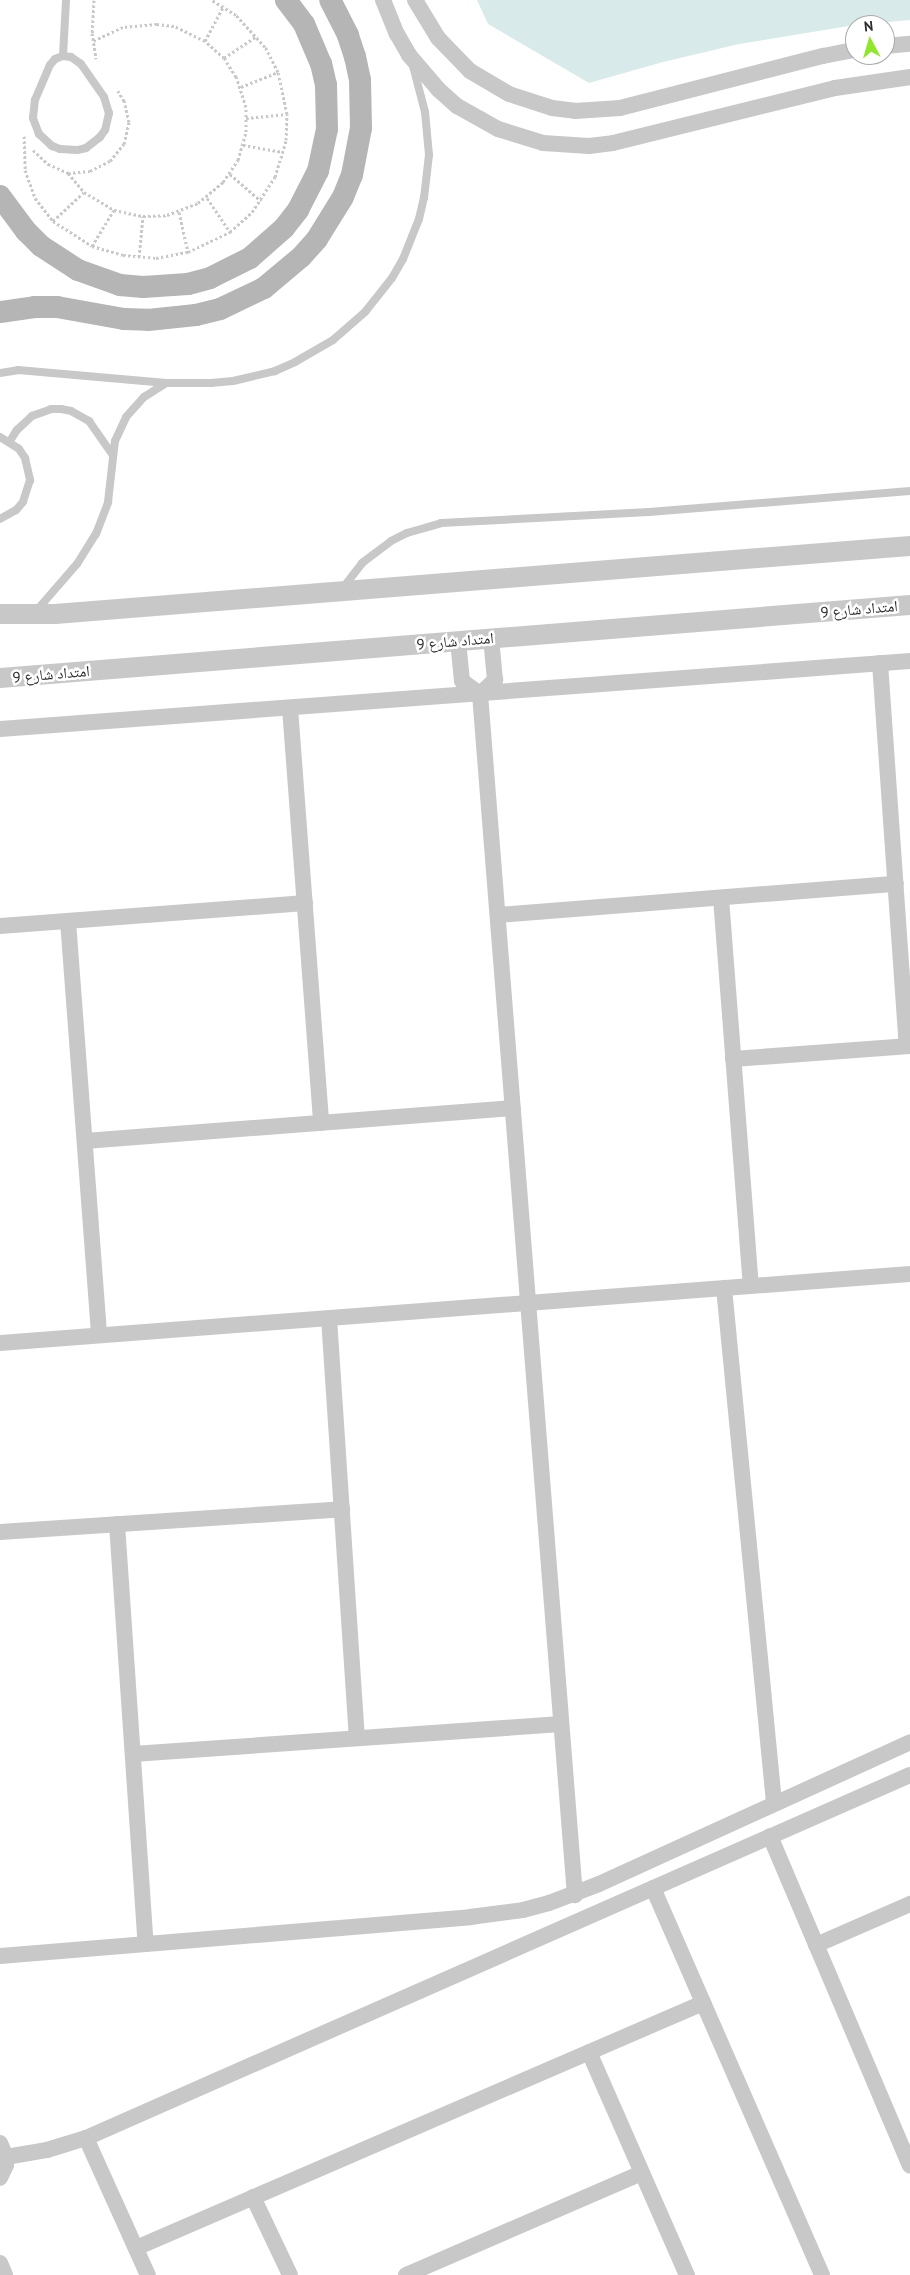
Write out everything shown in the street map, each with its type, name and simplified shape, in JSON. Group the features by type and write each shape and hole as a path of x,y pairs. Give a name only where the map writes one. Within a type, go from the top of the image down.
{"main road":[{"path":"0,196 26,231 41,246 78,270 120,285 158,287 188,284 210,278 250,258 279,233 298,210 318,171 327,129 326,85 321,64 304,24 286,0"},
{"path":"0,312 35,307 57,307 124,319 148,320 196,315 220,309 264,288 301,257 322,232 343,198 352,175 361,128 360,80 355,56 348,35 330,0"}],"street":[{"path":"382,0 397,34 409,55 439,90 477,118 520,137 566,146 613,143 835,88 910,77"},
{"path":"415,0 438,38 470,71 489,84 516,97 552,108 575,110 620,108 814,58 845,52"},
{"path":"895,45 910,44"},
{"path":"0,614 33,615 341,592 910,546"},
{"name":"امتداد شارع 9","path":"0,678 910,605"},
{"path":"480,694 495,680 491,638"},
{"path":"458,641 462,681 480,694 514,1108 574,1895"},
{"path":"0,730 910,661"},
{"path":"733,1059 908,1046 880,663"},
{"path":"290,708 321,1123"},
{"path":"498,915 896,884"},
{"path":"721,898 751,1286"},
{"path":"0,926 305,903"},
{"path":"68,921 99,1335"},
{"path":"85,1140 514,1108"},
{"path":"0,1343 910,1274"},
{"path":"724,1288 774,1803"},
{"path":"329,1318 358,1738"},
{"path":"0,1532 342,1509"},
{"path":"117,1524 146,1944"},
{"path":"133,1754 561,1724"},
{"path":"0,1956 497,1915 523,1910 574,1895 910,1742"},
{"path":"0,2178 6,2165 3,2150 47,2150 86,2138 910,1775"},
{"path":"770,1836 910,2166"},
{"path":"653,1888 822,2275"},
{"path":"816,1945 910,1904"},
{"path":"136,2248 703,2003"},
{"path":"589,2052 687,2275"},
{"path":"86,2138 148,2275"},
{"path":"406,2275 430,2270 642,2173"},
{"path":"253,2197 290,2275"},
{"path":"0,2264 5,2275"}],"lane":[{"path":"63,56 66,0"},
{"path":"0,373 18,370 166,383 211,384 233,381 282,368 333,340 355,322 379,296 403,259 412,239 424,198 428,148 425,112 409,55"},
{"path":"63,56 71,57 81,64 104,96 109,113 105,130 100,137 86,148 69,151 52,146 39,134 33,118 35,100 50,65 55,58 63,56"},
{"path":"33,615 77,564 96,534 108,502 112,454 120,428 134,406 154,389 166,383"},
{"path":"10,441 17,430 32,416 51,409 61,409 71,411 89,421 112,454"},
{"path":"0,437 10,441 25,458 30,480 23,502 16,510 0,519"},
{"path":"341,592 362,563 391,541 415,530 441,523 649,512 910,491"}],"path":[{"path":"33,118 23,140 25,170 35,198 53,221 92,246 139,257 156,258 203,247 230,232 247,217 261,200 275,177 283,152 287,114 278,72 256,36 224,6 212,0"},
{"path":"205,41 224,6"},
{"path":"68,173 84,192 114,210 143,216 179,212 207,198 230,174 243,145 246,118 241,87 224,58 205,41 190,32 157,24 124,27 93,41"},
{"path":"224,58 256,36"},
{"path":"241,87 278,72"},
{"path":"246,118 287,114"},
{"path":"243,145 283,152"},
{"path":"230,174 261,200"},
{"path":"53,221 84,192"},
{"path":"207,198 230,232"},
{"path":"92,246 114,210"},
{"path":"179,212 188,252"},
{"path":"139,257 143,216"}],"shaded area":[{"path":"477,0 910,0 910,20 895,21 895,15 845,15 845,27 739,44 663,62 589,83 488,24"}]}
